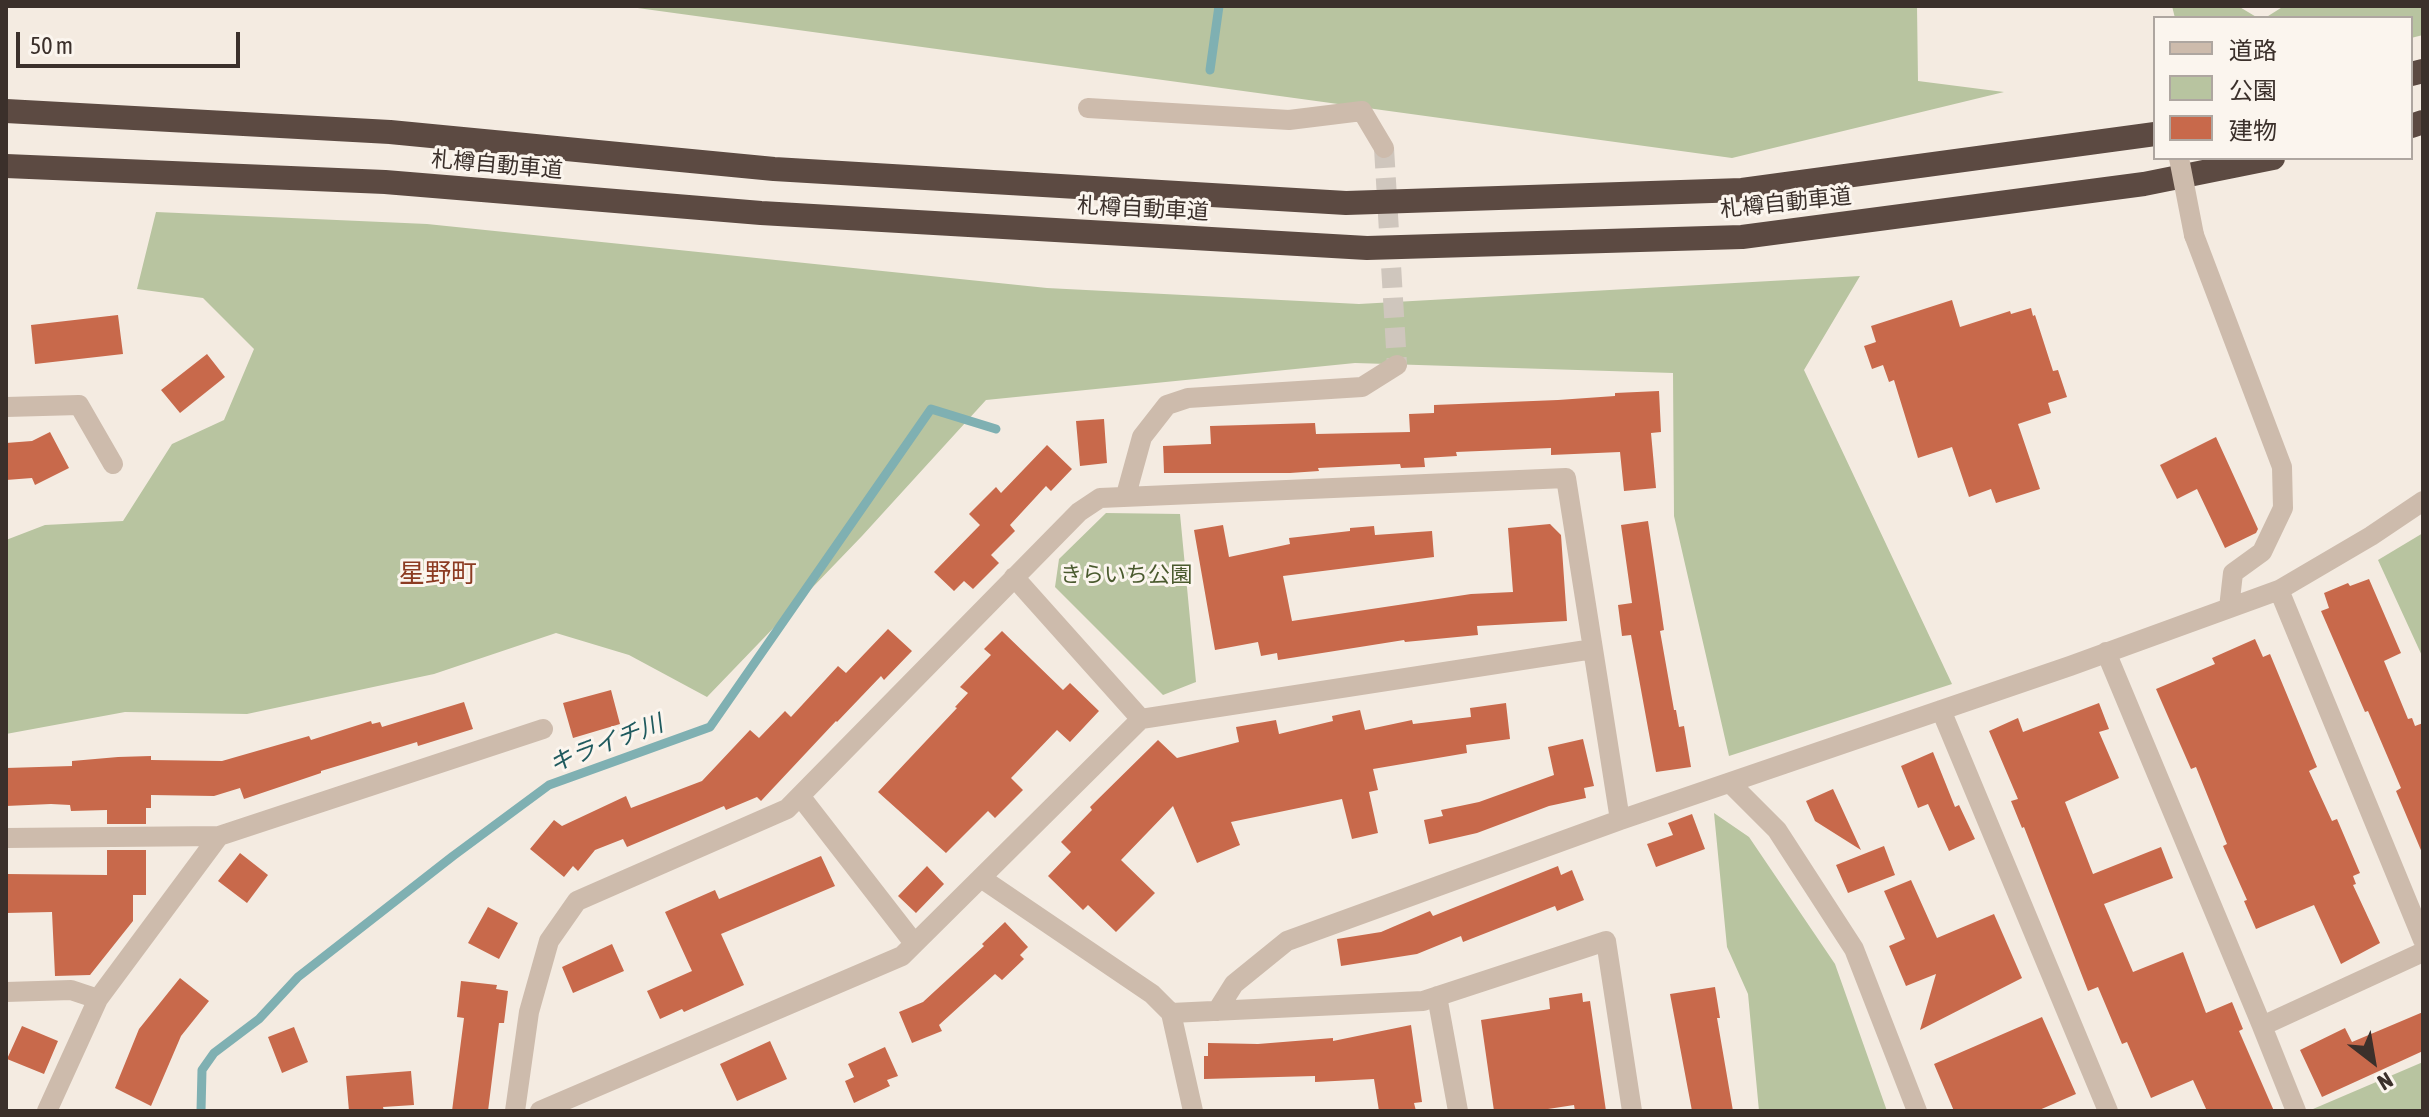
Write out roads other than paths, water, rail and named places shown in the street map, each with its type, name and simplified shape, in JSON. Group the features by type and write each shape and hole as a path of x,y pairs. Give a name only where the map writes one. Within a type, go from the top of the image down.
{"highway":[{"name":"札樽自動車道","path":"6,111 390,132 774,169 1346,203 1742,190 2153,134"},
{"name":"札樽自動車道","path":"6,166 385,182 761,213 1367,248 1742,237 2144,184 2263,160"}],"street":[{"path":"1088,108 1289,120 1362,111 1384,148"},
{"path":"2179,160 2194,235 2282,467 2283,508 2262,552 2233,573 2229,608"},
{"path":"1126,495 1142,437 1167,405 1188,398 1362,387 1397,365"},
{"path":"6,407 79,405 113,464"},
{"path":"515,1111 529,1012 549,941 577,901 787,809 1079,512 1100,498 1566,478 1620,820"},
{"path":"1217,1011 1234,984 1287,941 1620,820 2279,590 2371,536 2423,501"},
{"path":"1014,577 1141,719"},
{"path":"2279,590 2423,940"},
{"path":"540,1111 902,956 1141,719 1593,649"},
{"path":"2106,652 2296,1111"},
{"path":"1941,710 2108,1111"},
{"path":"6,838 219,836 543,729"},
{"path":"1730,783 1777,830 1854,949 1917,1111"},
{"path":"800,796 914,943"},
{"path":"47,1111 98,999 219,836"},
{"path":"981,878 1152,994 1171,1013 1193,1111"},
{"path":"1171,1013 1423,1001 1606,941 1632,1111"},
{"path":"2262,1026 2423,952"},
{"path":"6,992 71,990 98,999"},
{"path":"1437,996 1458,1111"}],"waterway":[{"name":"キライチ川","path":"1210,70 1219,6"},
{"name":"キライチ川","path":"201,1111 202,1070 214,1053 259,1019 298,977 453,856 549,785 710,727 931,409 996,429"}],"tunnel":[{"path":"1384,148 1397,365"}],"district":[{"name":"星野町","path":"438,574"}],"park label":[{"name":"きらいち公園","path":"1126,575"}]}
